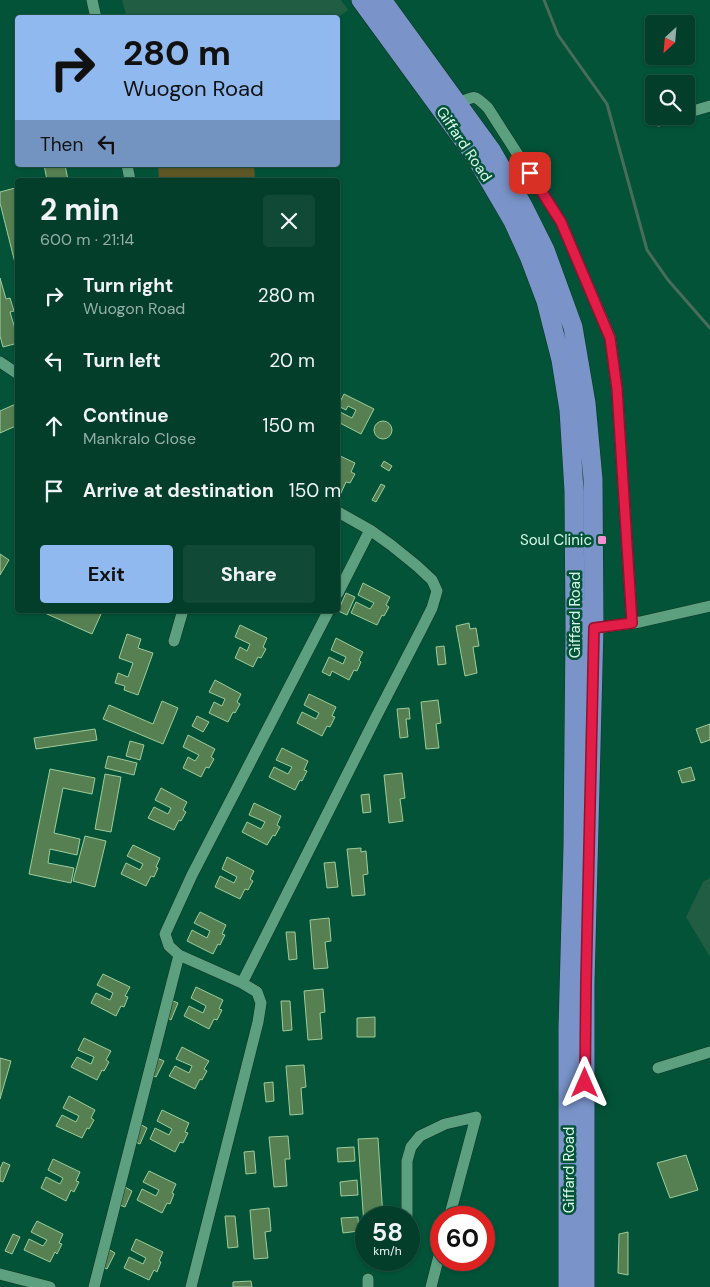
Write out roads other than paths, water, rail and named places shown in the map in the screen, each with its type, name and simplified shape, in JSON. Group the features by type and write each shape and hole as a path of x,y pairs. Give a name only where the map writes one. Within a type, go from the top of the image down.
{"main road":[{"name":"Giffard Road","path":"361,0 475,156 513,221 546,301 561,360 569,410 574,492 575,630 573,846 568,1028 568,1287"},
{"name":"Giffard Road","path":"382,0 491,150 523,206 545,250 573,327 586,403 592,479 594,628 586,983 585,1287"}],"street":[{"path":"92,0 95,15"},
{"path":"458,103 475,97 488,108 561,222 610,338 617,389 632,623"},
{"path":"695,110 710,106"},
{"path":"0,362 15,372"},
{"path":"242,983 432,608 437,591 432,580 417,566 370,530 340,513"},
{"path":"340,589 370,530"},
{"path":"575,630 632,623 710,606"},
{"path":"174,641 182,613"},
{"path":"191,1287 258,1022 261,1003 256,992 242,983 179,955 169,946 165,934 192,875 327,613"},
{"path":"94,1287 179,955"},
{"path":"658,1068 710,1052"},
{"path":"407,1206 407,1161 411,1147 420,1136 446,1124 476,1117 452,1206"},
{"path":"431,1287 435,1271"},
{"path":"0,1274 50,1287"}],"waterway":[{"path":"544,0 558,35 607,104 647,250 668,280 710,328"}],"place":[{"name":"Soul Clinic","path":"602,540"}]}
